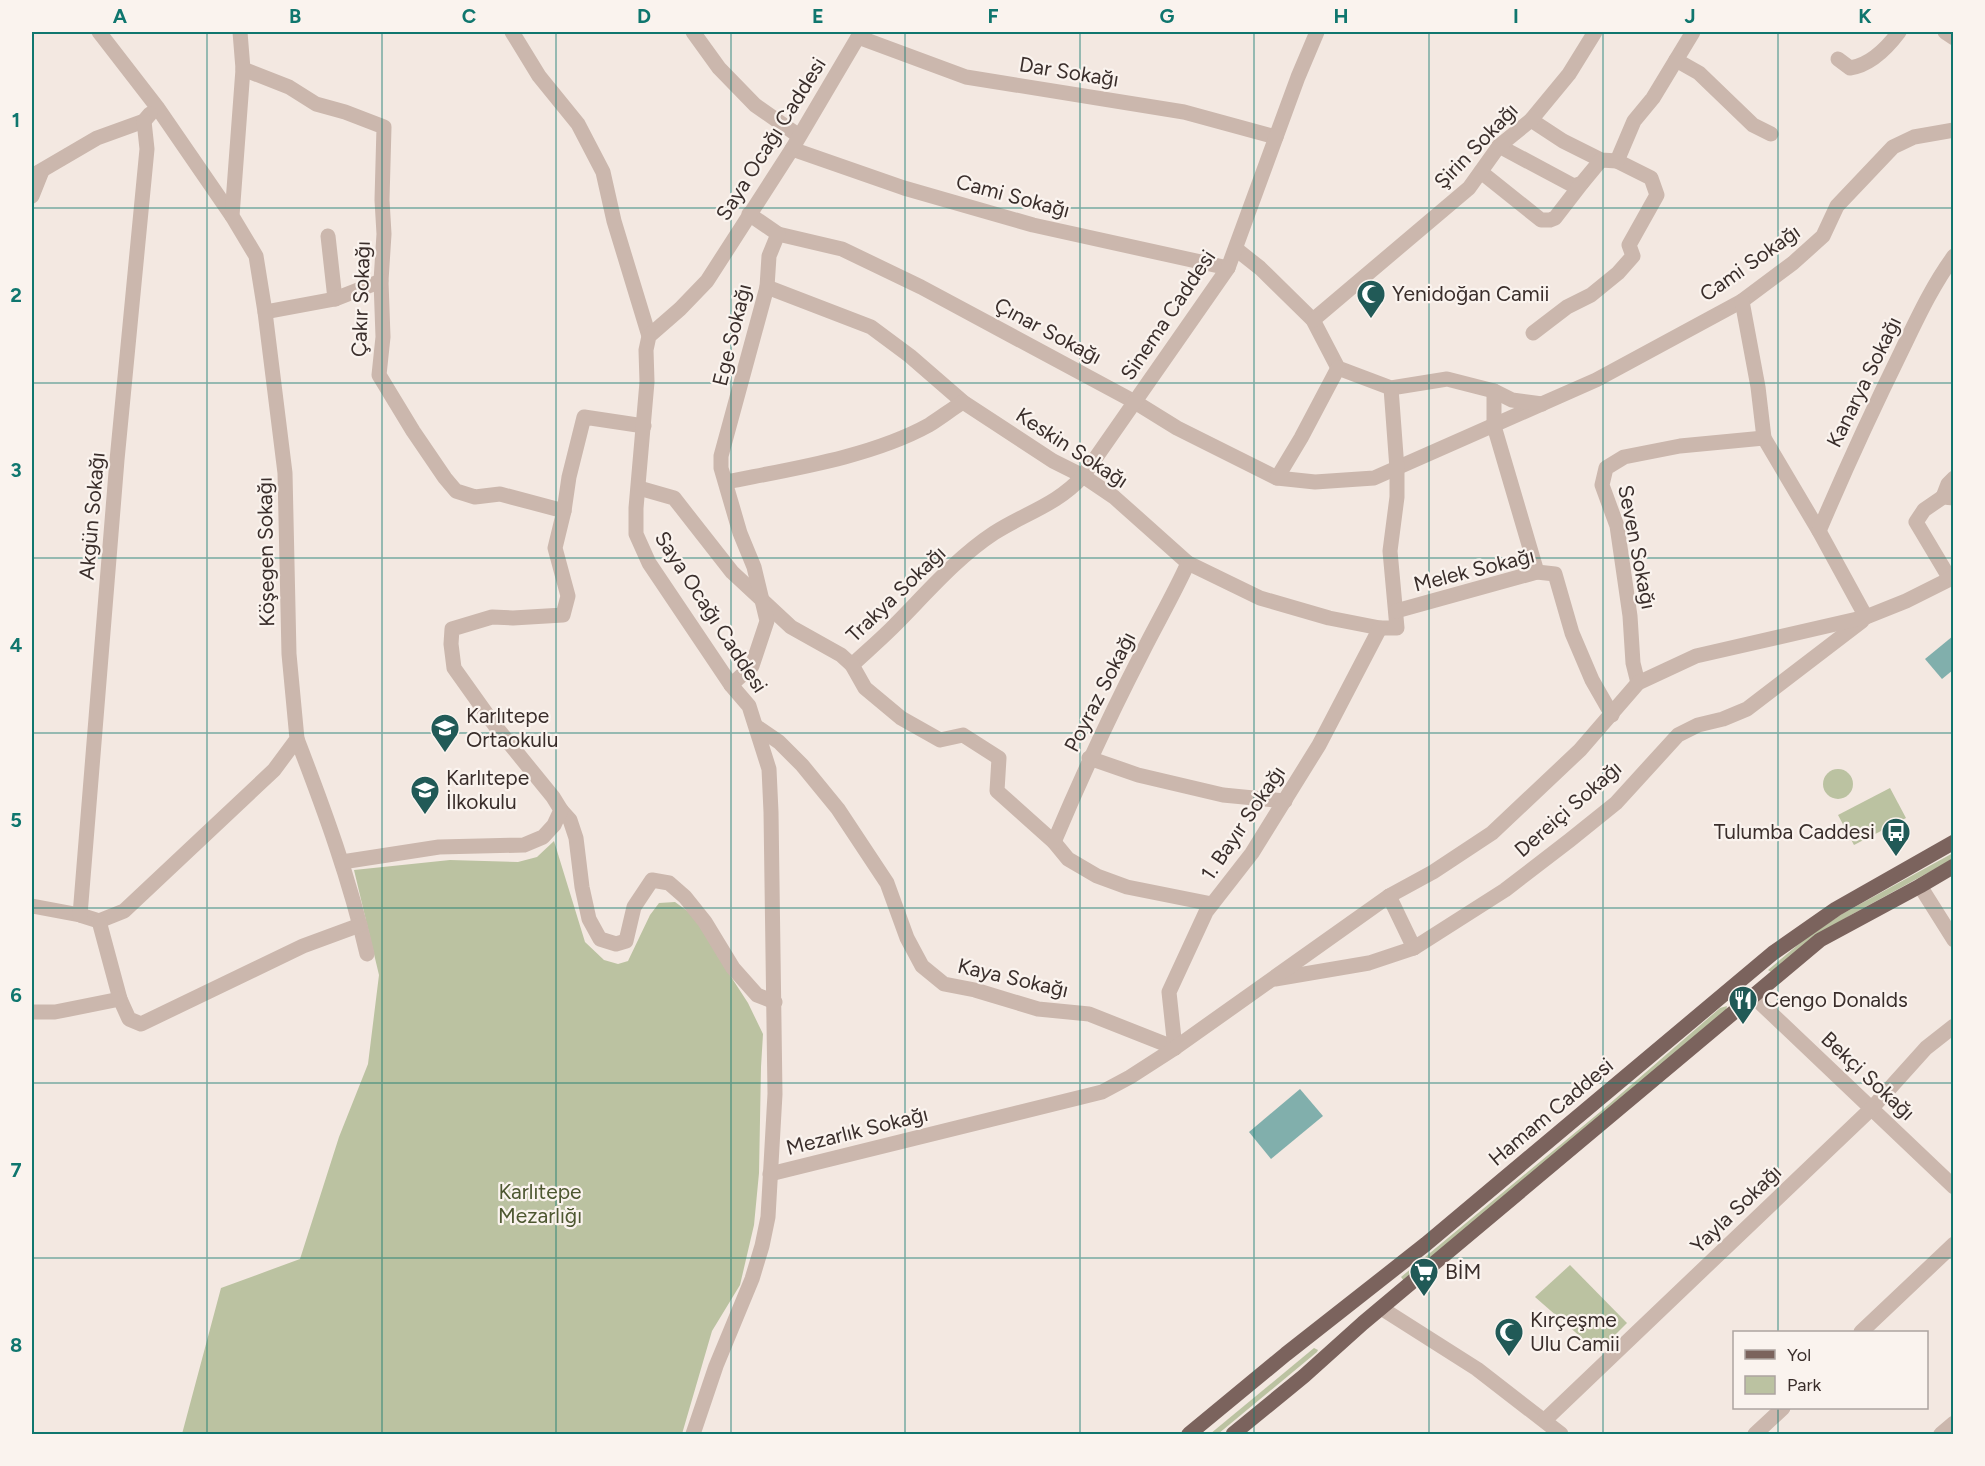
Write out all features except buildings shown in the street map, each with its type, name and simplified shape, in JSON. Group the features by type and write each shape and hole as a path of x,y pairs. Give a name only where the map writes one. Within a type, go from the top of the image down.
{"main road":[{"name":"Hamam Caddesi","path":"1189,1434 1262,1373 1426,1244 1741,979 1800,933 1836,909 1953,842"},
{"name":"Hamam Caddesi","path":"1233,1434 1820,940 1953,866"},
{"path":"1741,979 1753,996"},
{"path":"1365,1292 1381,1308"},
{"path":"1318,1329 1336,1347"}],"street":[{"name":"Köşegen Sokağı","path":"99,32 157,107 232,216 256,256 266,312 285,473 289,654 297,739 331,826 367,954"},
{"path":"232,216 243,69 240,32"},
{"path":"512,32 539,76 578,124 603,172 614,220 649,336"},
{"name":"Cami Sokağı","path":"693,32 719,68 796,143 904,188 1032,225 1228,268"},
{"name":"Sinema Caddesi","path":"1083,476 1228,268 1317,32"},
{"name":"Şirin Sokağı","path":"1313,320 1469,188 1499,146 1531,120 1569,74 1595,32"},
{"path":"1617,161 1634,121 1653,98 1693,32"},
{"path":"1838,59 1850,68 1864,66 1890,44 1899,32"},
{"path":"1945,32 1953,38"},
{"name":"Saya Ocağı Caddesi","path":"770,1174 776,1094 769,770 757,727 748,706 731,685 649,563 636,534 636,508 647,382 646,350 649,336 707,281 796,143 860,34"},
{"name":"Dar Sokağı","path":"860,34 966,77 1184,112 1276,137"},
{"path":"1676,60 1699,74 1753,125 1771,134"},
{"name":"Çakır Sokağı","path":"243,69 289,87 316,104 345,111 384,127 382,200 384,234 381,281 383,337 379,375 413,430 456,491 475,497 500,494 564,511"},
{"path":"32,196 37,173 97,138 144,121 157,107"},
{"path":"1531,120 1563,141 1600,160 1617,161 1651,178 1657,195 1629,245 1633,256 1618,273 1591,295 1568,307 1533,333"},
{"name":"Akgün Sokağı","path":"80,915 117,460 147,149 144,121"},
{"name":"Cami Sokağı","path":"1397,469 1596,380 1742,301 1793,264 1823,236 1838,207 1893,147 1914,137 1953,130"},
{"path":"1499,146 1574,186 1582,183"},
{"path":"1481,172 1541,220 1550,220 1555,218 1600,160"},
{"path":"749,214 778,234"},
{"name":"Ege Sokağı","path":"731,685 752,666 767,621 754,567 740,533 721,468 721,456 767,287 769,256 778,234"},
{"name":"Çınar Sokağı","path":"778,234 842,249 921,287 1135,402 1177,428 1277,478 1315,483 1374,478 1397,469"},
{"path":"328,236 335,299"},
{"path":"1236,249 1260,268 1313,320 1338,368 1391,388 1447,379 1494,391 1512,400 1542,404"},
{"name":"Kanarya Sokağı","path":"1819,531 1881,392 1937,279 1953,256"},
{"path":"266,312 335,299 381,281"},
{"name":"Keskin Sokağı","path":"767,287 871,327 910,356 963,402 1053,461 1083,476 1114,497 1188,563 1260,598 1329,618 1380,628 1397,628 1396,611"},
{"path":"1742,301 1758,387 1764,438 1866,617"},
{"path":"1277,478 1338,368"},
{"path":"1391,388 1397,497 1390,551 1396,611"},
{"path":"1494,391 1494,426 1537,572"},
{"path":"726,482 875,448 928,425 963,402"},
{"path":"644,426 584,417 555,548 568,596 563,615 492,617 452,629 454,668 496,727 570,820 576,838 582,887 589,919 600,939 616,945 626,941 634,907 642,892 652,880 669,883 685,897 705,922 733,968 757,995 775,1002"},
{"name":"Seven Sokağı","path":"1638,683 1633,663 1630,616 1617,526 1602,485 1606,468 1624,457 1680,446 1764,438"},
{"name":"Trakya Sokağı","path":"639,488 674,498 732,572 762,600 791,627 841,655 852,664 966,555 995,532 1032,514 1071,489 1083,476"},
{"path":"1638,683 1696,656 1866,617 1906,601 1952,578 1916,522 1924,510 1948,498 1948,484 1953,478"},
{"name":"Poyraz Sokağı","path":"1054,842 1089,758 1142,652 1173,598 1188,563"},
{"name":"Melek Sokağı","path":"1396,611 1537,572 1555,574 1572,633 1592,680 1612,715"},
{"name":"Dereiçi Sokağı","path":"1270,980 1369,963 1414,948 1504,890 1616,803 1678,735 1698,725 1723,719 1747,709 1866,617"},
{"name":"1. Bayır Sokağı","path":"1175,1048 1169,993 1206,912 1252,853 1285,801 1319,745 1380,628"},
{"path":"852,664 865,688 901,718 940,740 963,735 999,758 997,790 1054,842 1068,859 1097,876 1126,887 1212,904"},
{"name":"Mezarlık Sokağı","path":"693,1434 716,1366 752,1279 762,1246 768,1217 770,1174 1102,1092 1130,1077 1175,1048 1389,896 1433,872 1491,833 1580,750 1638,683"},
{"name":"Kaya Sokağı","path":"757,727 779,741 838,809 887,883 907,938 922,966 944,984 975,990 1038,1009 1089,1014 1175,1048"},
{"path":"32,906 99,921 124,911 274,770 297,739"},
{"path":"1089,758 1138,775 1223,795 1285,801"},
{"path":"342,862 439,847 524,845 543,837 554,825 561,810"},
{"path":"1920,886 1953,940"},
{"path":"1389,896 1414,948"},
{"path":"99,921 120,999 129,1019 141,1024 303,946 360,925"},
{"name":"Bekçi Sokağı","path":"1753,996 1953,1187"},
{"path":"32,1012 55,1012 120,999"},
{"name":"Yayla Sokağı","path":"1545,1420 1872,1108 1926,1048 1953,1026"},
{"path":"1862,1331 1953,1244"},
{"path":"1381,1308 1478,1369 1561,1434"},
{"path":"1755,1434 1781,1409"},
{"path":"1941,1434 1953,1424"}],"green space":[{"path":"1838,769 1849,773 1853,784 1849,795 1838,799 1827,795 1823,784 1827,773"},
{"path":"1890,788 1906,818 1854,845 1838,815"},
{"name":"Karlıtepe Mezarlığı","path":"554,841 585,942 604,960 618,964 628,961 650,915 659,903 675,902 697,918 717,955 748,1003 763,1034 759,1173 754,1225 740,1285 712,1331 682,1434 182,1434 221,1288 300,1259 339,1137 368,1064 379,975 354,870 450,860 518,862 537,857"},
{"path":"1953,853 1953,859 1849,916 1818,936 1771,972 1768,970 1806,938 1842,914"},
{"path":"1727,1006 1726,1011 1404,1281 1401,1277 1600,1112 1720,1008"},
{"path":"1570,1265 1627,1323 1598,1352 1535,1297"},
{"path":"1314,1348 1318,1350 1317,1352 1218,1434 1210,1434"}],"water":[{"path":"1953,636 1953,670 1942,679 1925,659"},
{"path":"1300,1089 1323,1116 1271,1159 1249,1132"}],"place":[{"name":"Yenidoğan Camii","path":"1371,320"},
{"name":"Karlıtepe Ortaokulu","path":"445,754"},
{"name":"Karlıtepe İlkokulu","path":"425,816"},
{"name":"Tulumba Caddesi","path":"1896,858"},
{"name":"Cengo Donalds","path":"1743,1026"},
{"name":"BİM","path":"1424,1298"},
{"name":"Kırçeşme Ulu Camii","path":"1509,1358"}]}
